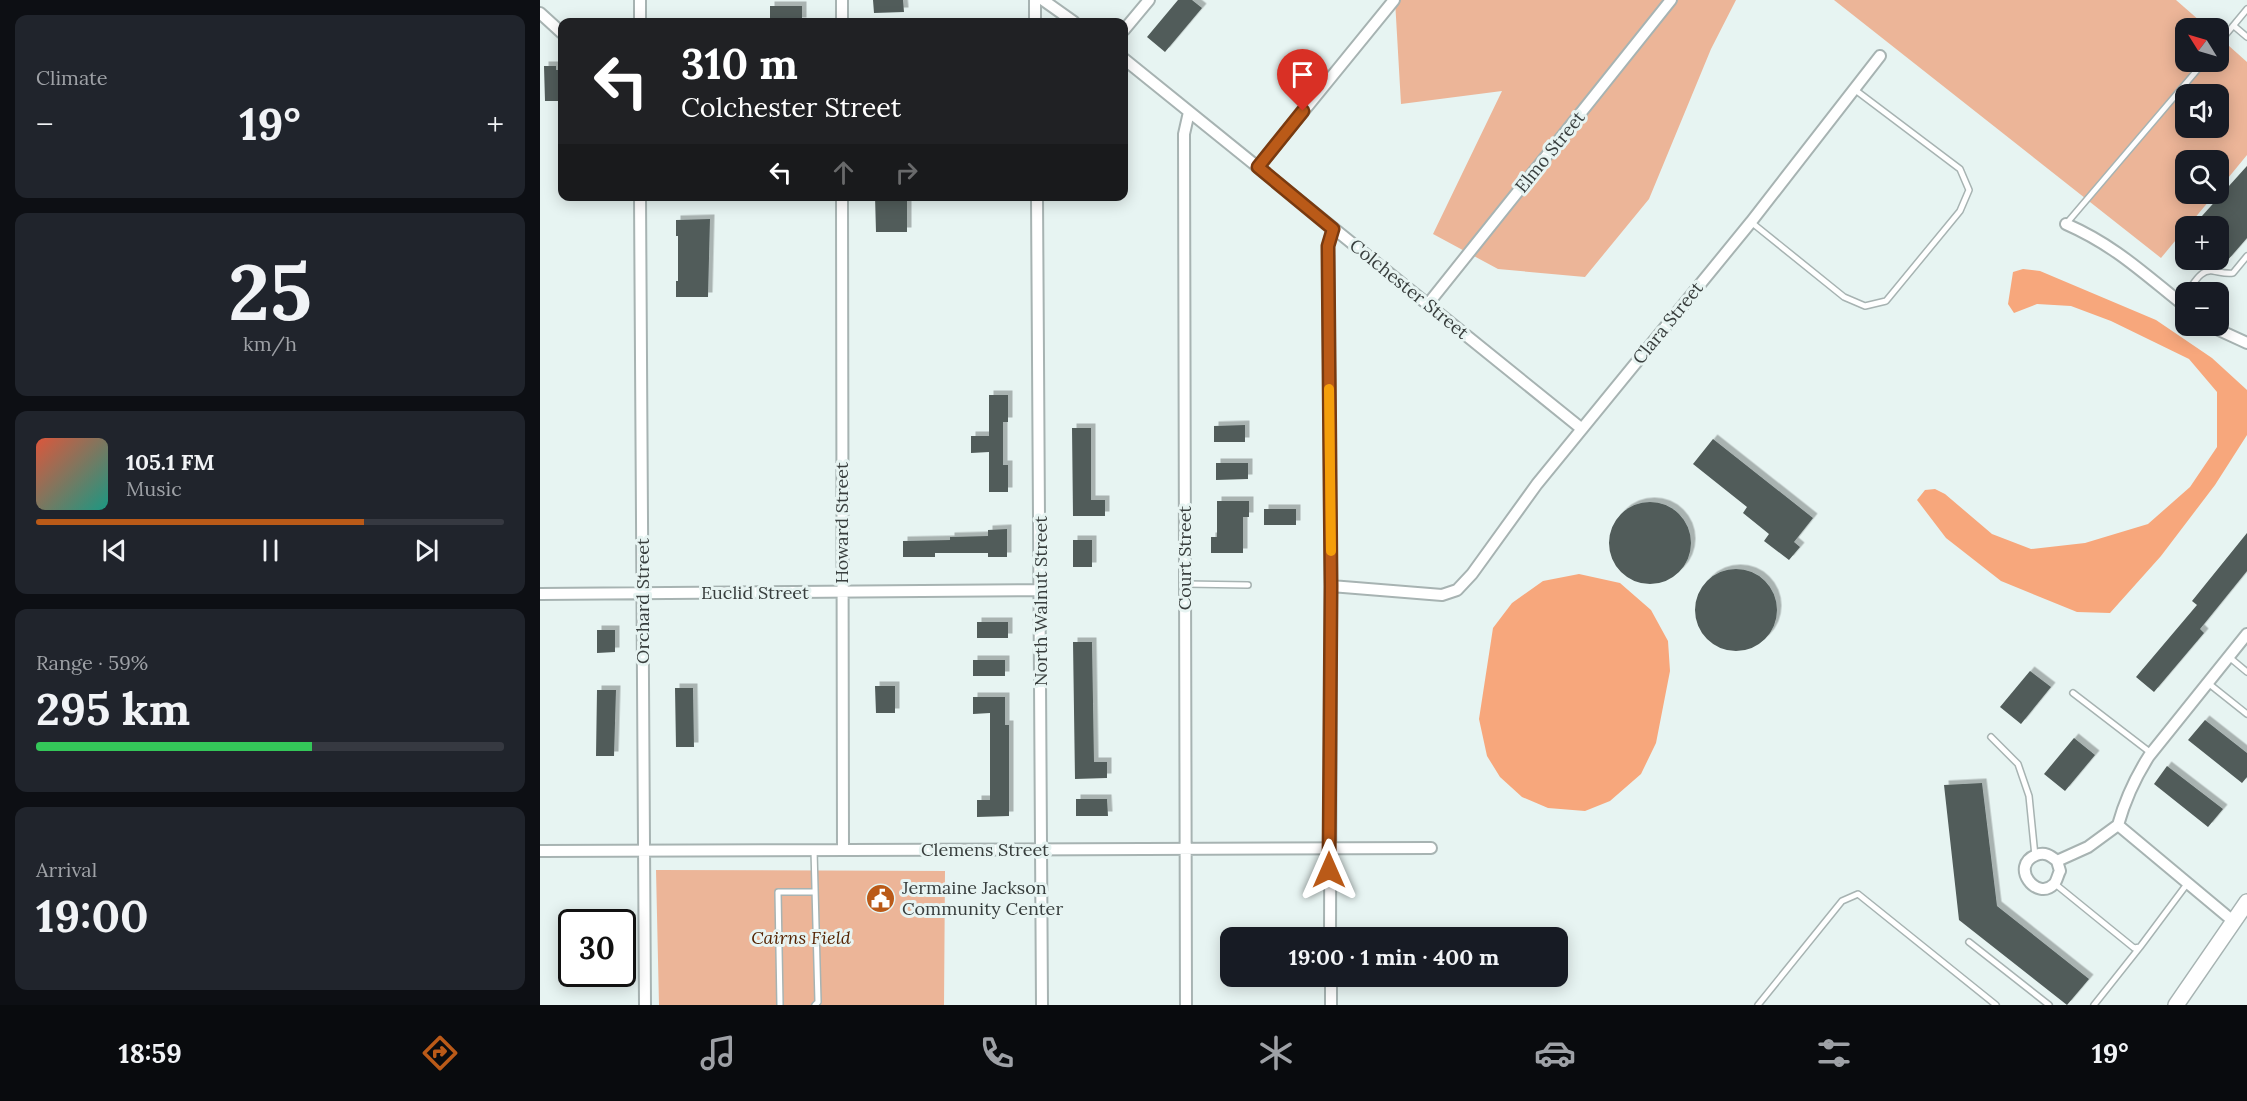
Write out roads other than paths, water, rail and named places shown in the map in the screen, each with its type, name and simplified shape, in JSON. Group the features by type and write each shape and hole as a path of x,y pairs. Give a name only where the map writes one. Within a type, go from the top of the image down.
{"street":[{"path":"640,0 640,18"},
{"path":"843,0 843,18"},
{"path":"1035,0 1035,18"},
{"path":"1043,0 1068,18"},
{"path":"1128,25 1149,0"},
{"path":"1258,167 1394,0"},
{"name":"Elmo Street","path":"1428,304 1671,0"},
{"path":"540,13 558,29"},
{"name":"Clara Street","path":"1331,586 1442,595 1457,590 1472,574 1537,484 1751,222 1880,56"},
{"name":"Colchester Street","path":"1128,62 1582,429"},
{"name":"Court Street","path":"1186,1005 1184,134 1189,112"},
{"name":"Orchard Street","path":"640,201 645,1005"},
{"name":"Howard Street","path":"842,201 843,850"},
{"name":"North Walnut Street","path":"1037,201 1042,1005"},
{"path":"2066,224 2104,242 2175,292"},
{"path":"1330,927 1331,586 1328,246 1333,229"},
{"path":"2229,335 2247,344"},
{"name":"Euclid Street","path":"540,594 1041,590"},
{"path":"2057,861 2088,847 2118,825 2137,776 2151,753 2247,634"},
{"path":"2118,825 2234,921"},
{"name":"Clemens Street","path":"540,851 1431,848"},
{"path":"2042,853 2050,855 2057,861 2060,871 2054,884 2046,888 2037,888 2029,883 2025,874 2025,865 2030,858 2042,853"},
{"path":"2180,1004 2247,902"},
{"path":"1331,987 1331,1005"}],"lane":[{"path":"2229,32 2247,9"},
{"path":"2234,26 2247,36"},
{"path":"2066,224 2195,72"},
{"path":"1751,222 1844,297 1865,306 1886,301 1960,211 1969,190 1960,170 1853,88"},
{"path":"2196,282 2203,272 2211,270 2224,274 2233,273 2247,256"},
{"path":"1186,584 1248,585"},
{"path":"2229,657 2247,672"},
{"path":"2208,682 2247,714"},
{"path":"2073,693 2151,753"},
{"path":"1991,737 2018,764 2029,796 2035,856"},
{"path":"814,850 818,1002 815,1005"},
{"path":"2054,884 2134,948 2140,947"},
{"path":"2094,1005 2187,884"},
{"path":"780,1005 778,892 815,892"},
{"path":"1758,1005 1842,901 1858,894 1995,1005"},
{"path":"1969,942 2049,1005"}],"place":[{"name":"Jermaine Jackson Community Center","path":"881,898"}],"park label":[{"name":"Cairns Field","path":"801,938"}]}
